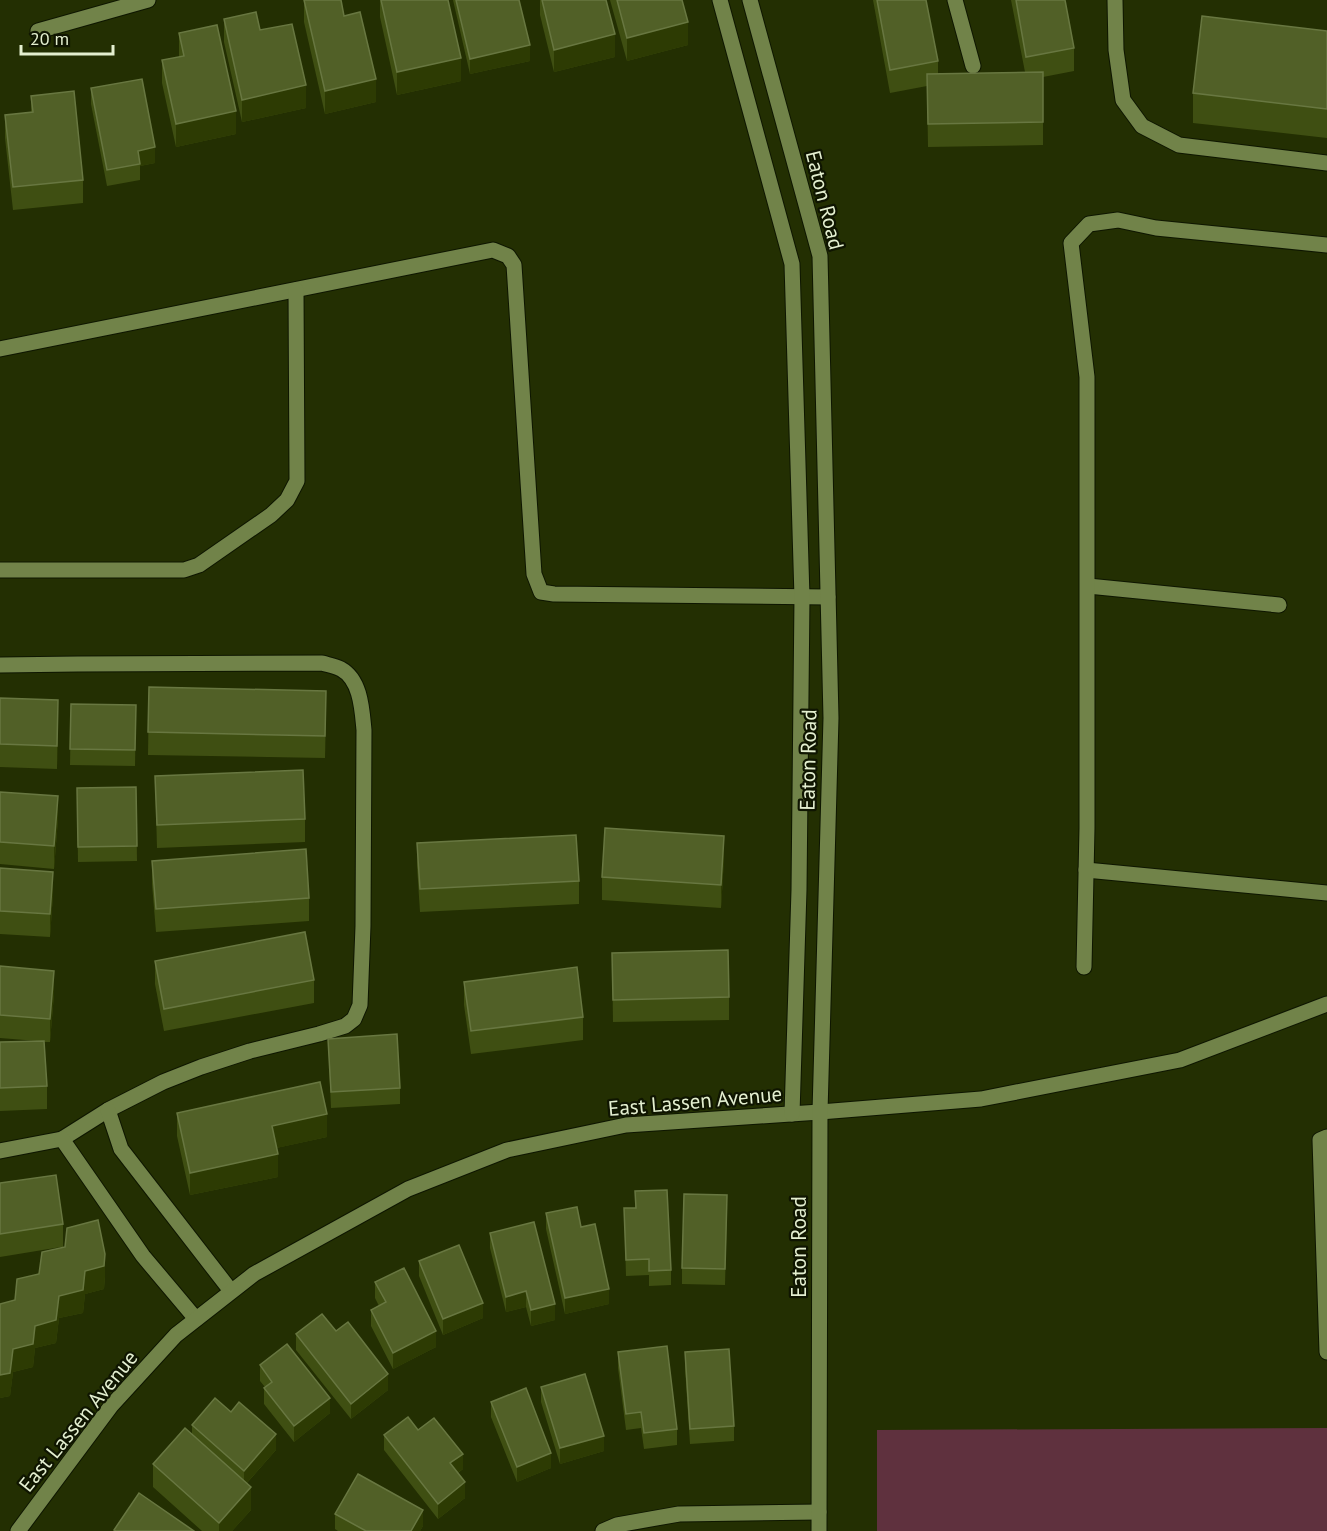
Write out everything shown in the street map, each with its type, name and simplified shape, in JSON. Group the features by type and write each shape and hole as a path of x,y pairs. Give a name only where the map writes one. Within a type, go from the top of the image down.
{"street":[{"path":"38,31 148,0"},
{"path":"720,0 792,264 802,597 799,890 792,1114"},
{"name":"Eaton Road","path":"750,0 820,255 831,718 820,1112 819,1531"},
{"path":"955,0 974,66"},
{"path":"1115,0 1116,50 1123,100 1142,126 1179,145 1327,163"},
{"path":"1084,967 1088,377 1071,243 1089,224 1118,220 1156,228 1327,245"},
{"path":"0,348 493,250 508,256 514,265 534,574 541,592 828,597"},
{"path":"0,570 184,570 199,565 271,515 287,500 297,481 296,290"},
{"path":"1088,586 1279,605"},
{"path":"0,665 322,663 339,668 348,674 355,684 362,707 363,926 360,1005 354,1019 345,1026 250,1051 201,1067 163,1082 108,1110 62,1138 0,1151"},
{"path":"1086,870 1327,893"},
{"name":"East Lassen Avenue","path":"18,1531 111,1406 176,1335 254,1274 408,1189 507,1150 626,1125 981,1099 1180,1060 1327,1004"},
{"path":"108,1110 120,1149 231,1291"},
{"path":"1327,1137 1320,1140 1327,1352"},
{"path":"62,1138 143,1256 196,1319"},
{"path":"603,1531 617,1525 679,1514 819,1512"}],"shaded area":[{"path":"1327,1428 1327,1531 877,1531 877,1430"}],"building":[{"path":"304,0 341,0 344,16 360,12 376,79 325,91"},
{"path":"381,0 448,0 461,58 397,72"},
{"path":"456,0 519,0 530,45 470,59"},
{"path":"542,0 606,0 615,34 554,50"},
{"path":"617,0 682,0 688,22 627,38"},
{"path":"877,0 926,0 938,61 890,70"},
{"path":"1016,0 1065,0 1074,48 1026,57"},
{"path":"256,12 260,30 292,24 306,85 242,100 224,19"},
{"path":"1202,16 1327,31 1327,109 1193,93"},
{"path":"217,25 236,111 176,124 162,60 184,56 179,33"},
{"path":"1043,72 1043,122 928,124 927,74"},
{"path":"142,79 155,147 138,151 140,164 107,170 91,88"},
{"path":"74,91 83,180 13,187 5,115 33,112 31,96"},
{"path":"149,687 326,691 325,736 148,732"},
{"path":"0,698 58,700 57,746 0,744"},
{"path":"71,704 136,705 135,750 70,749"},
{"path":"303,770 305,819 157,825 155,776"},
{"path":"136,787 137,846 78,847 77,788"},
{"path":"0,792 58,796 54,846 0,842"},
{"path":"605,828 724,836 721,885 602,877"},
{"path":"576,835 579,881 420,889 417,843"},
{"path":"306,849 309,898 156,909 152,861"},
{"path":"0,868 53,872 50,914 0,911"},
{"path":"305,932 314,980 164,1009 155,961"},
{"path":"728,950 729,997 613,1000 612,953"},
{"path":"0,966 54,971 50,1019 0,1015"},
{"path":"577,967 583,1017 471,1031 464,982"},
{"path":"397,1034 400,1088 331,1092 328,1039"},
{"path":"44,1041 47,1086 0,1088 0,1042"},
{"path":"320,1082 327,1114 272,1126 278,1154 190,1173 177,1113"},
{"path":"56,1175 63,1224 0,1234 0,1183"},
{"path":"667,1190 671,1270 649,1271 649,1259 626,1260 624,1208 636,1208 635,1191"},
{"path":"684,1194 727,1195 725,1269 682,1268"},
{"path":"577,1207 581,1227 595,1224 609,1289 565,1298 546,1213"},
{"path":"98,1220 105,1254 104,1266 85,1271 83,1290 59,1296 56,1320 35,1326 33,1344 13,1349 10,1373 0,1375 0,1304 15,1300 17,1279 39,1274 42,1252 65,1247 67,1228"},
{"path":"534,1222 555,1304 531,1310 526,1291 506,1297 490,1233"},
{"path":"459,1245 483,1303 443,1319 419,1261"},
{"path":"404,1268 436,1331 393,1353 371,1310 386,1302 375,1282"},
{"path":"322,1314 336,1331 348,1322 388,1374 351,1404 296,1334"},
{"path":"287,1344 330,1398 294,1426 264,1388 272,1382 260,1365"},
{"path":"667,1346 677,1429 644,1433 641,1412 626,1414 618,1352"},
{"path":"729,1349 734,1426 690,1429 685,1352"},
{"path":"585,1374 604,1436 560,1448 541,1387"},
{"path":"526,1388 551,1453 517,1467 491,1402"},
{"path":"215,1398 231,1412 239,1402 276,1434 244,1471 192,1425"},
{"path":"408,1417 418,1430 434,1418 463,1454 450,1463 465,1482 438,1504 384,1435"},
{"path":"185,1428 251,1487 219,1523 153,1464"},
{"path":"358,1474 423,1510 411,1531 366,1531 335,1514"},
{"path":"139,1493 194,1531 114,1530"}]}
